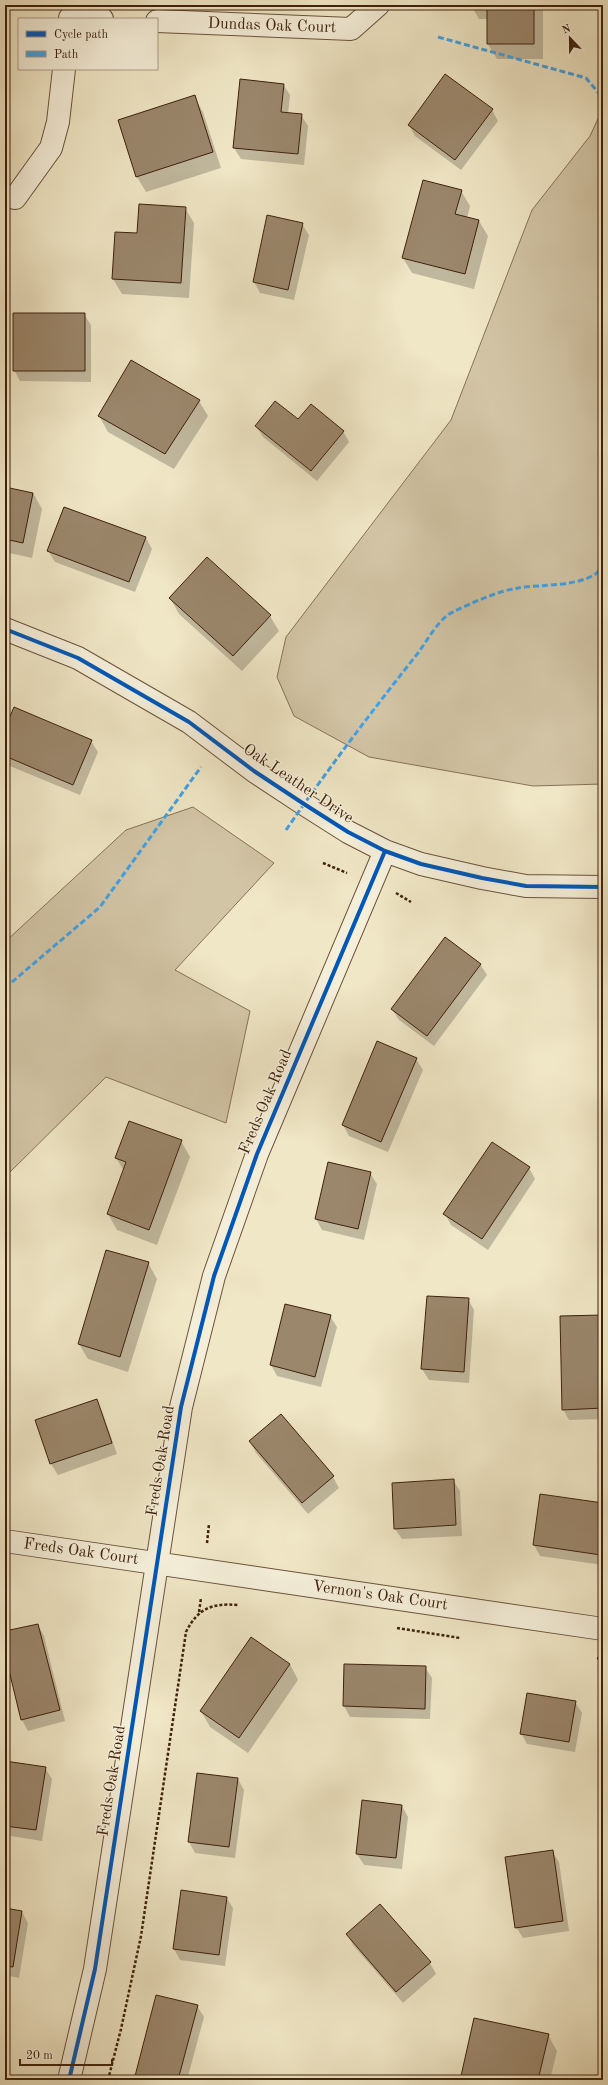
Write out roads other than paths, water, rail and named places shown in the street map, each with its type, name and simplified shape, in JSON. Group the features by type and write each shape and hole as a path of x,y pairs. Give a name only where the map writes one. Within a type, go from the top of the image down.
{"street":[{"name":"Dundas Oak Court","path":"158,21 351,29 378,5"},
{"path":"70,14 96,18"},
{"path":"15,198 51,148 58,122 64,70"},
{"name":"Oak Leather Drive","path":"5,629 78,658 189,722 254,771 304,804 348,832 385,851 421,864 518,884 562,888 603,888"},
{"name":"Freds Oak Road","path":"69,2080 95,1969 181,1407 214,1276 257,1154 385,851"},
{"name":"Freds Oak Court","path":"5,1541 157,1562"},
{"name":"Vernon's Oak Court","path":"157,1562 603,1629"}]}
